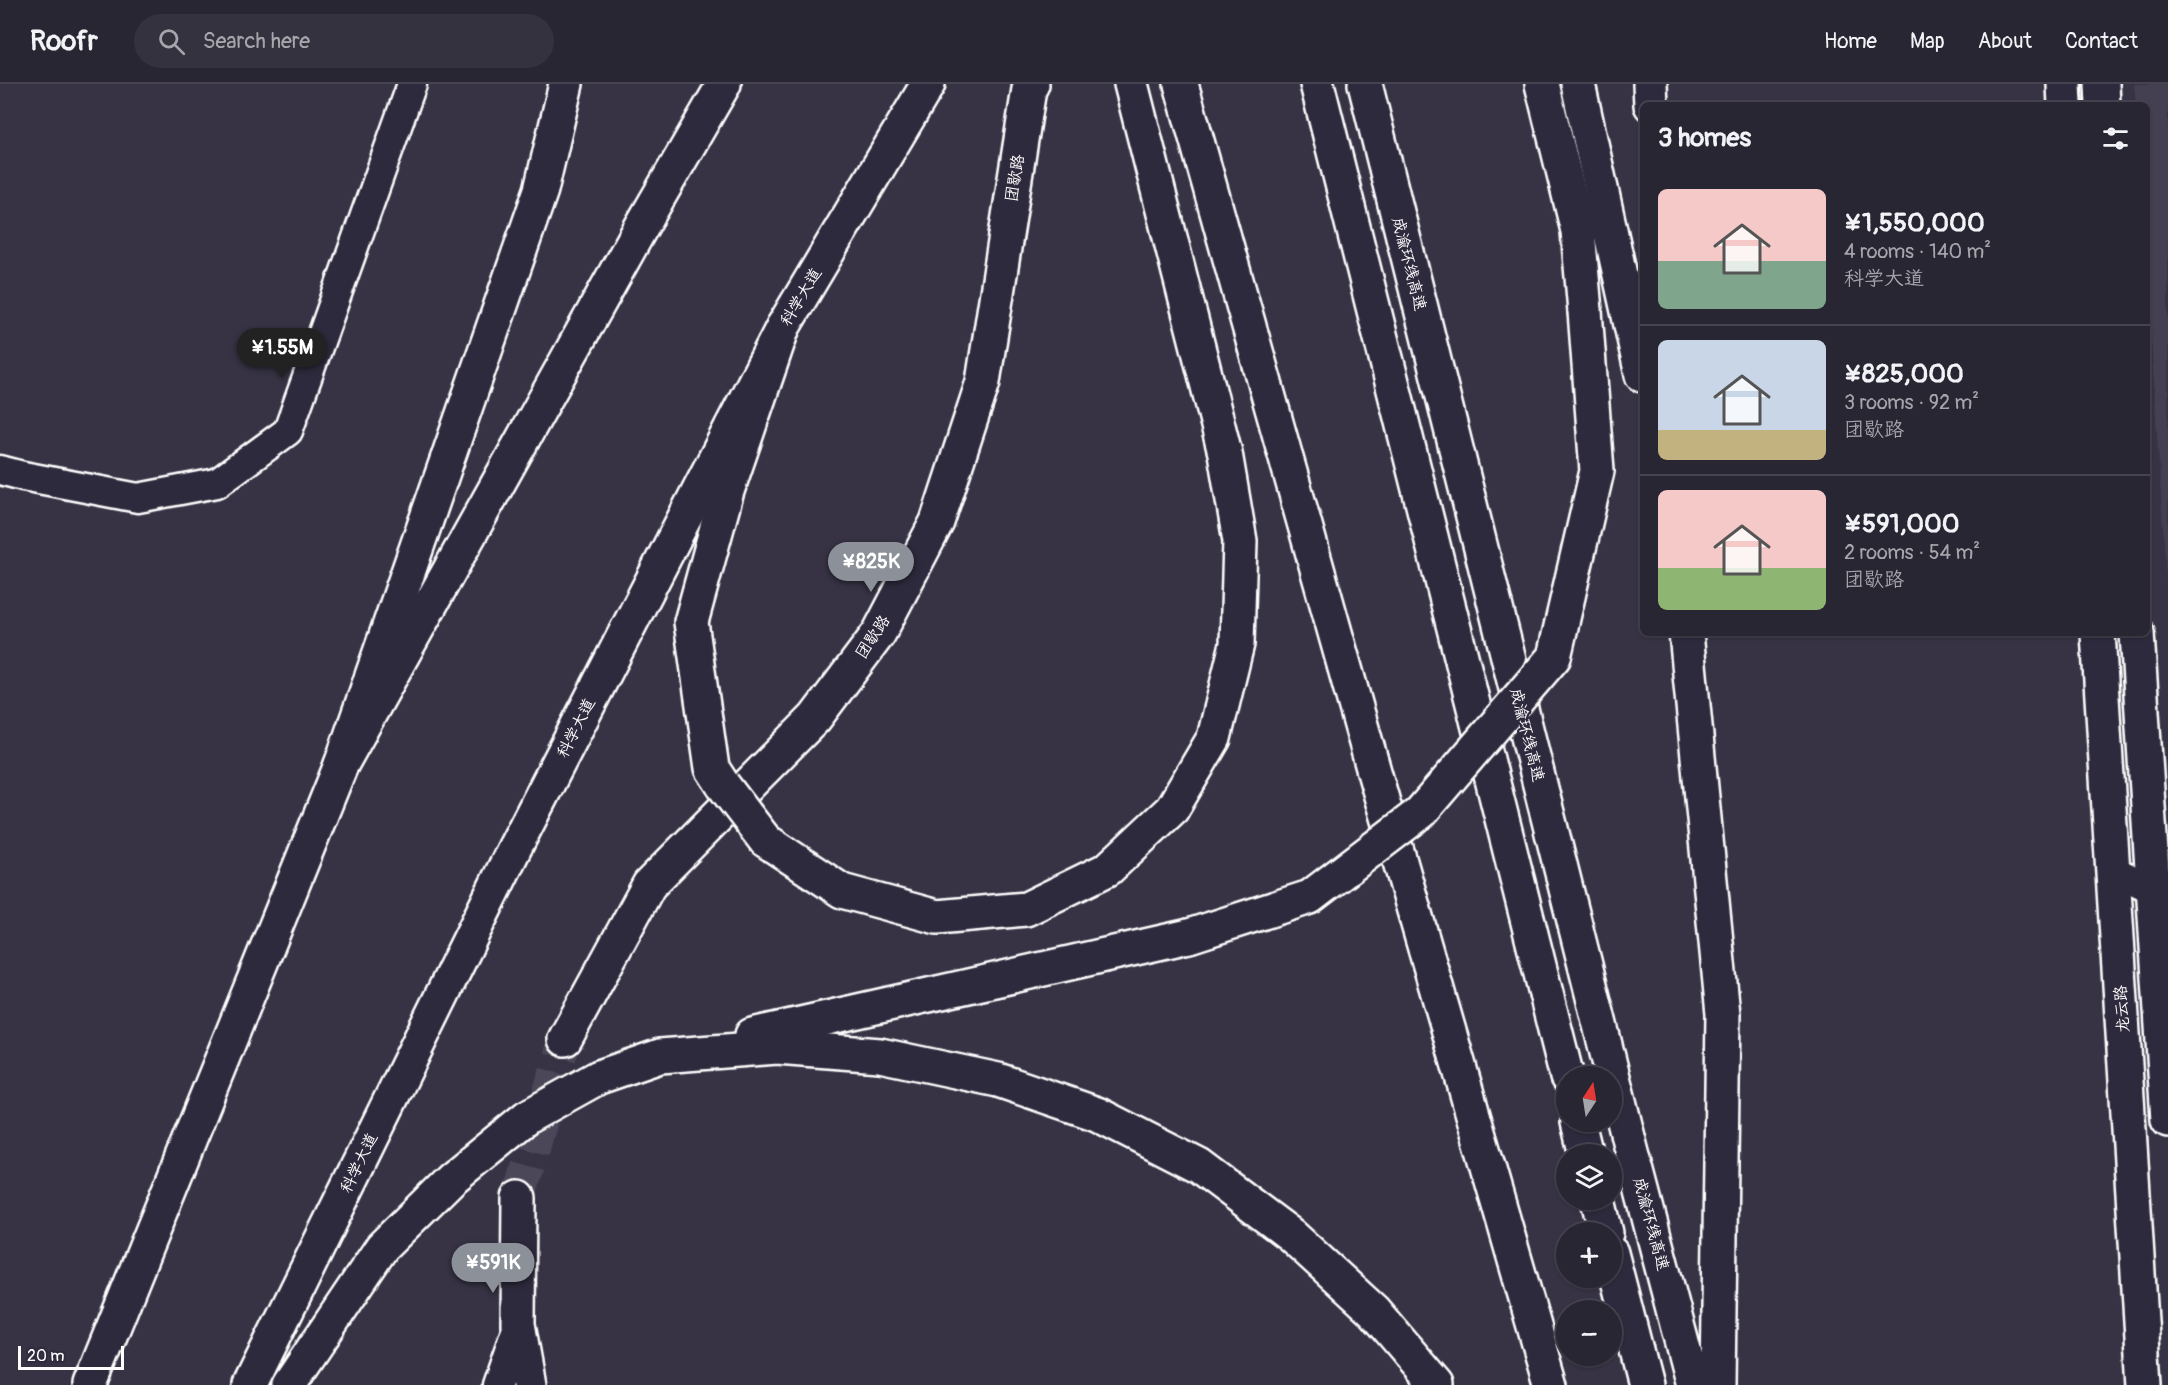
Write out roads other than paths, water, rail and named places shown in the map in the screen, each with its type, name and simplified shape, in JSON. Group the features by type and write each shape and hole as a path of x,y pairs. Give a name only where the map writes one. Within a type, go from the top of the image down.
{"main road":[{"path":"90,1385 341,765 541,190 566,84"},
{"path":"341,765 640,229 724,84"},
{"name":"科学大道","path":"250,1385 515,847 783,327 928,84"},
{"path":"783,327 727,491 691,622 712,768 765,840 842,891 937,918 1026,909 1108,869 1172,808 1214,738 1237,644 1240,541 1225,453 1131,84"},
{"path":"1181,84 1369,752 1551,1385"},
{"path":"1317,84 1564,1066"},
{"name":"成渝环线高速","path":"1365,84 1622,1114 1693,1385"},
{"path":"289,1385 382,1247 451,1179 526,1117 599,1077 660,1056 1189,936 1310,897 1420,813 1554,657 1597,471 1578,231 1542,84"},
{"path":"1578,84 1640,366"},
{"path":"1650,84 1651,102"},
{"path":"2064,84 2065,102"},
{"path":"2102,84 2103,102"},
{"name":"团歇路","path":"565,1039 649,885 815,718 879,633 938,522 984,382 1030,86"},
{"path":"1686,636 1723,1014 1718,1385"},
{"name":"龙云路","path":"2098,636 2145,1385"},
{"path":"2137,636 2161,894 2168,1120"},
{"path":"660,1056 777,1047 880,1055 998,1080 1096,1114 1198,1166 1291,1235 1374,1311 1437,1385"},
{"path":"519,1198 518,1324 529,1385"},
{"path":"1620,1288 1645,1385"}],"street":[{"path":"0,470 138,498 217,483 288,431 412,84"},
{"path":"2113,870 2161,894"},
{"path":"497,1385 518,1324"}],"tunnel":[{"path":"519,1198 565,1039"}]}
